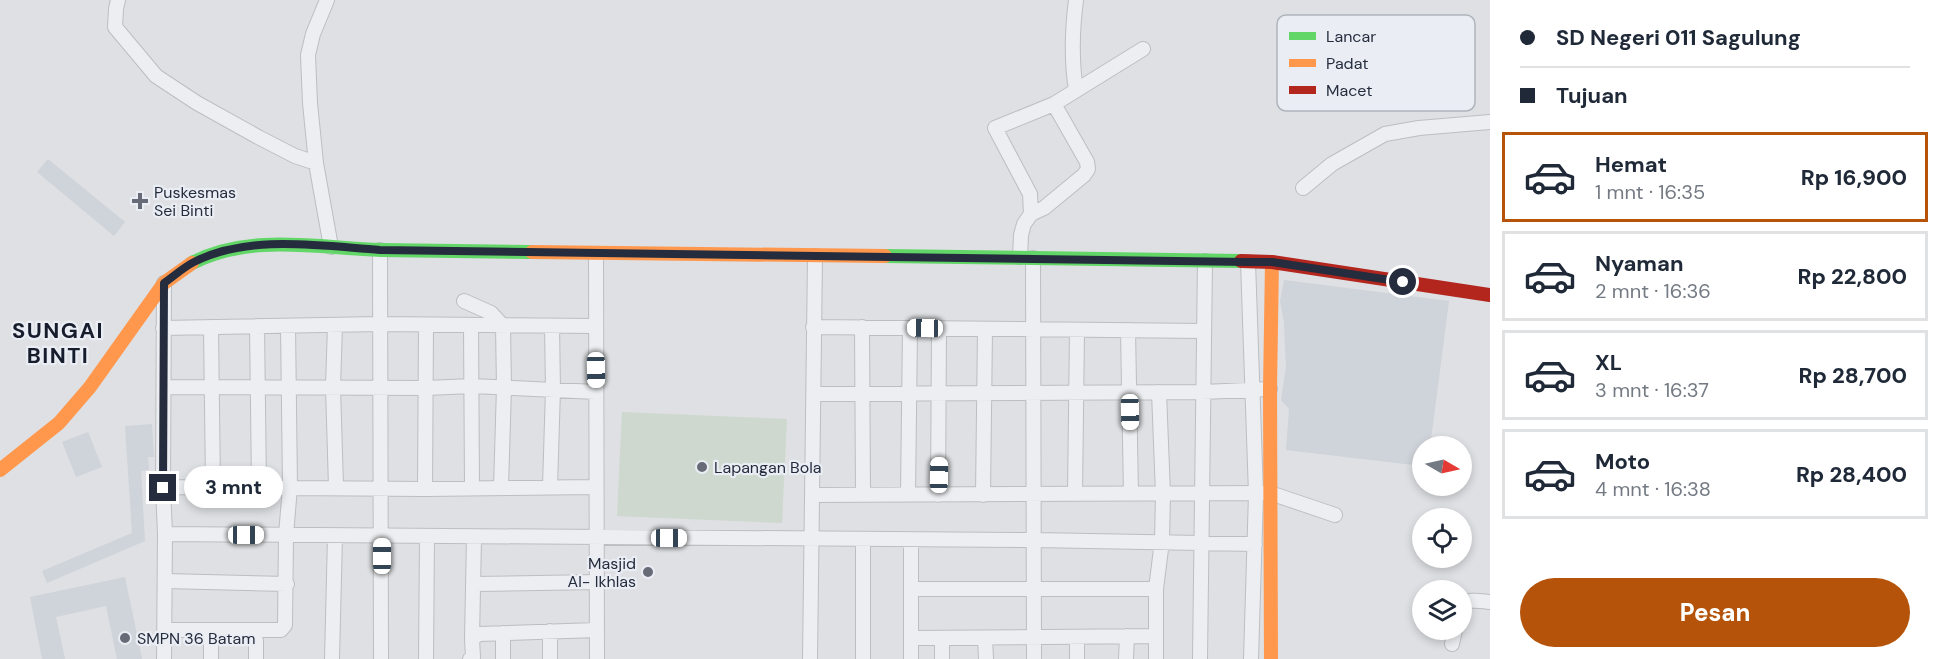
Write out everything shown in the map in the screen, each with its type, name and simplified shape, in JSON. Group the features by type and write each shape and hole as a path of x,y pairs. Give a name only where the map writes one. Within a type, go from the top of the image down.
{"street":[{"path":"118,0 115,27 156,76 196,103 258,137 295,156 316,163"},
{"path":"327,0 313,34 308,55 316,163 331,247"},
{"path":"1076,0 1072,28 1072,64 1076,90"},
{"path":"1031,214 1030,194 995,128 1054,104 1143,49"},
{"path":"1034,659 1032,329 1026,257 1021,235 1024,224 1031,214 1044,208 1084,175 1088,169 1087,162 1054,104"},
{"path":"1303,188 1332,164 1386,134 1419,128 1490,122"},
{"path":"0,470 59,423 90,387 164,283 194,262 236,247 270,244 380,250 596,254 1026,257 1272,262 1490,295"},
{"path":"380,250 381,659"},
{"path":"596,254 597,659"},
{"path":"810,659 814,256"},
{"path":"1200,659 1205,261"},
{"path":"1248,262 1256,494 1251,659"},
{"path":"1271,659 1270,328 1272,262"},
{"path":"164,283 164,659"},
{"path":"464,301 491,313 503,326 501,488"},
{"path":"163,328 380,324 595,326"},
{"path":"335,325 333,387 336,487"},
{"path":"471,325 472,487"},
{"path":"257,326 259,487"},
{"path":"165,630 281,630 285,625 286,536 290,487 288,326"},
{"path":"425,489 426,326"},
{"path":"550,487 552,326"},
{"path":"212,327 213,487"},
{"path":"813,327 1203,331"},
{"path":"862,327 863,495"},
{"path":"908,495 910,328"},
{"path":"938,495 939,328"},
{"path":"1251,330 1270,328"},
{"path":"982,495 985,329"},
{"path":"1076,494 1077,330"},
{"path":"1128,330 1131,494"},
{"path":"164,387 426,388 472,386 597,392"},
{"path":"814,394 1203,392 1270,389"},
{"path":"1156,659 1156,589 1162,541 1163,494 1159,392"},
{"path":"163,488 595,487"},
{"path":"813,495 1270,493 1335,515"},
{"path":"165,534 1162,541 1255,544"},
{"path":"332,659 335,536"},
{"path":"426,659 427,536"},
{"path":"470,659 473,657 474,537"},
{"path":"863,540 863,659"},
{"path":"911,540 911,659"},
{"path":"165,581 287,584"},
{"path":"473,584 597,582"},
{"path":"911,590 1156,589"},
{"path":"1472,601 1490,602"},
{"path":"211,630 211,659"},
{"path":"472,639 479,634 597,630"},
{"path":"254,631 256,659"},
{"path":"550,631 550,659"},
{"path":"503,633 503,659"},
{"path":"1126,636 1126,659"},
{"path":"911,638 1156,636"},
{"path":"1077,637 1077,659"},
{"path":"942,638 942,659"},
{"path":"985,638 986,659"},
{"path":"1452,644 1453,640"}],"shaded area":[{"path":"48,159 125,222 114,236 37,172"},
{"path":"1284,280 1449,301 1431,436 1412,436 1412,465 1286,450 1289,409 1281,400 1286,367 1284,322 1280,301"},
{"name":"Lapangan Bola","path":"622,412 787,419 782,523 617,516"},
{"path":"152,424 154,457 148,457 149,470 141,471 145,541 47,583 42,571 132,533 125,426"},
{"path":"88,432 102,467 76,477 62,442"},
{"name":"SMPN 36 Batam","path":"125,577 142,659 117,659 106,606 56,617 65,659 42,659 30,597"}],"traffic: fast":[{"path":"192,263 214,254 261,245 309,245 381,250 532,252"},
{"path":"885,256 1241,261"}],"traffic: slow":[{"path":"532,252 885,256"},
{"path":"1271,659 1272,262"},
{"path":"0,470 59,423 90,387 164,283 192,263"}],"traffic: jam":[{"path":"1241,261 1272,262 1490,295"}],"place":[{"name":"Puskesmas Sei Binti","path":"140,201"},
{"name":"Lapangan Bola","path":"702,467"},
{"name":"Masjid Al- Ikhlas","path":"648,572"},
{"name":"SMPN 36 Batam","path":"125,638"}],"district":[{"name":"SUNGAI BINTI","path":"58,342"}],"route":[{"path":"163,488 164,283 194,262 236,247 270,244 380,250 596,254 1272,262 1403,282"}]}
